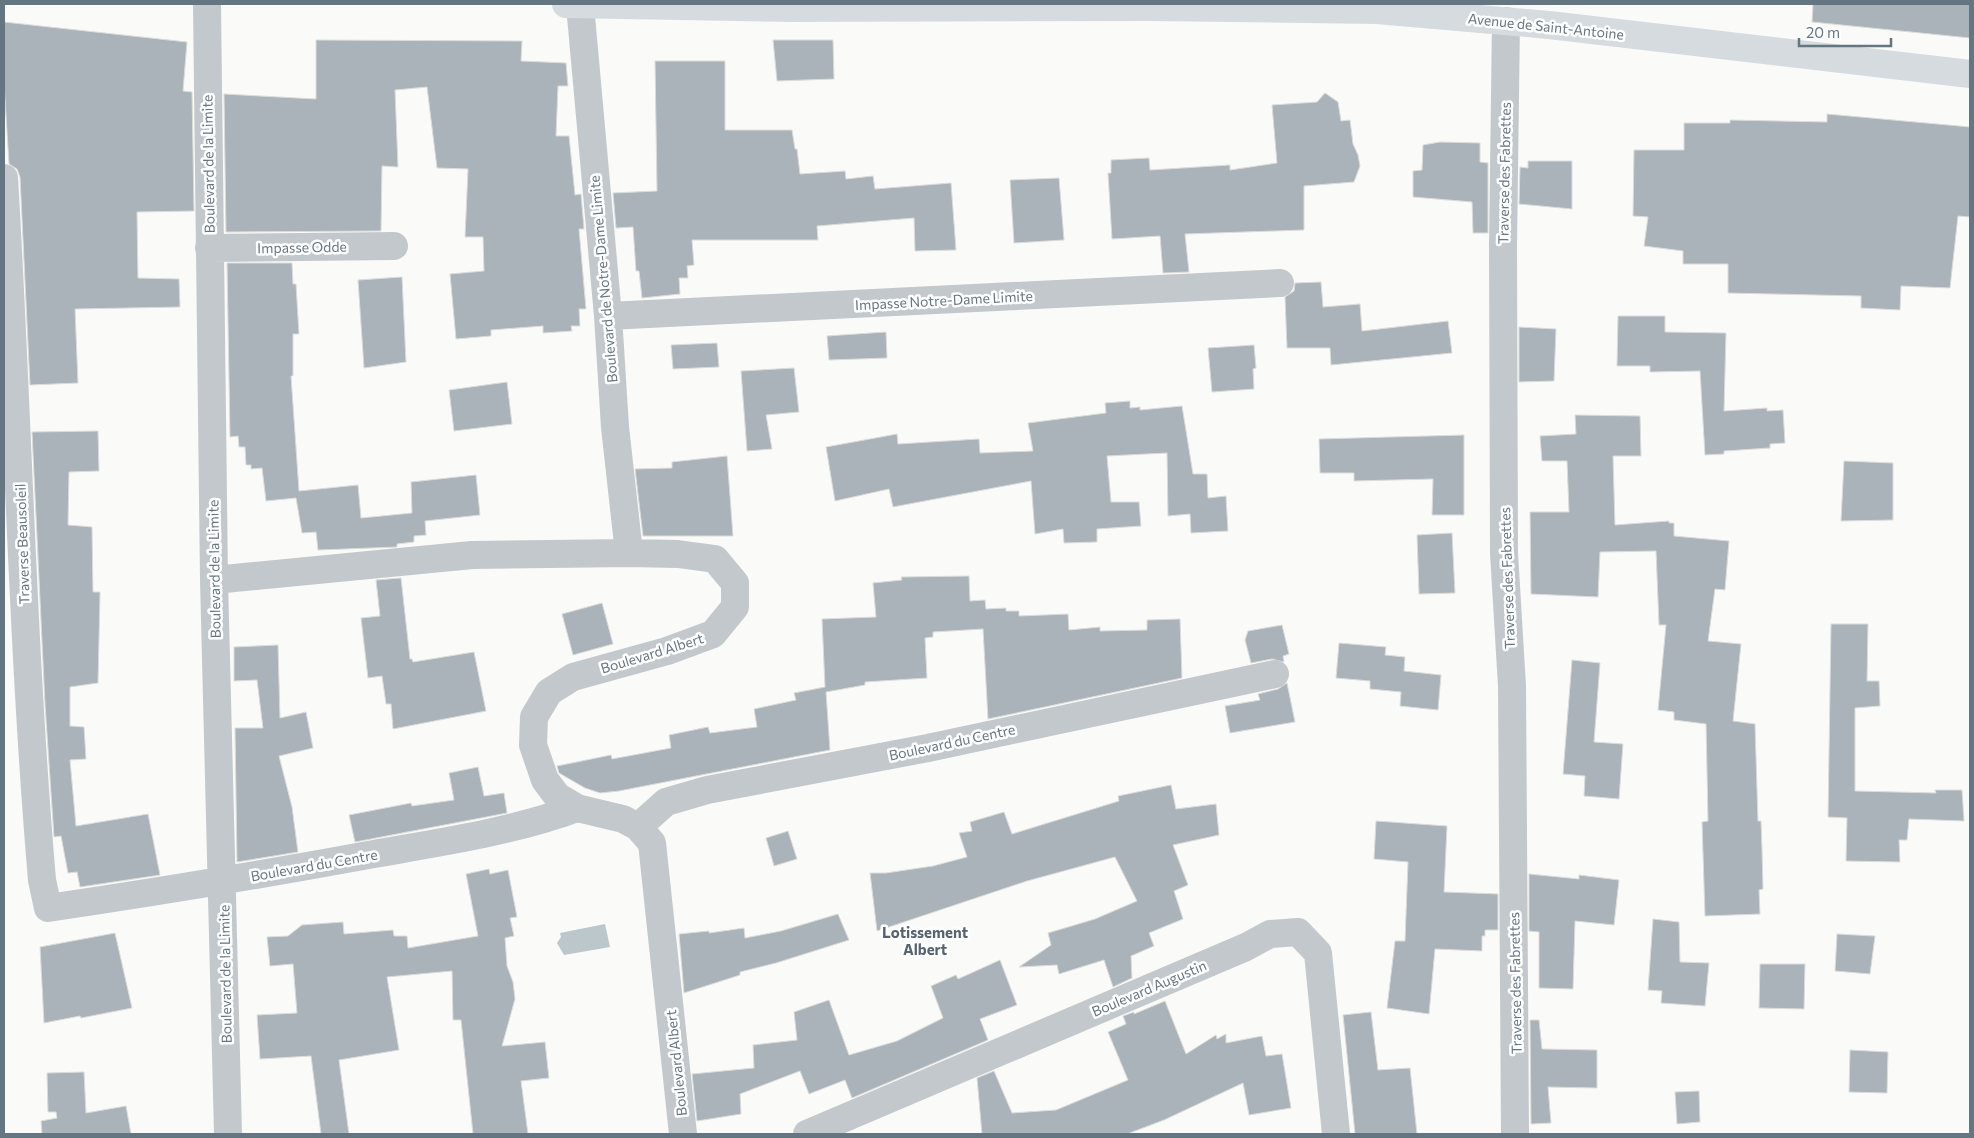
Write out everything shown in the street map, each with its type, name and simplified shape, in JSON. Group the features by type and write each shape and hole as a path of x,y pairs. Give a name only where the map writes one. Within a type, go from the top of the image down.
{"main road":[{"name":"Avenue de Saint-Antoine","path":"573,4 1304,7 1377,10 1452,10 1506,21 1970,74"}],"street":[{"name":"Boulevard de la Limite","path":"207,4 214,580 228,1134"},
{"name":"Boulevard de Notre-Dame Limite","path":"573,4 608,316 615,427 629,553"},
{"name":"Traverse des Fabrettes","path":"1506,21 1503,246 1504,553 1512,686 1516,1134"},
{"name":"Traverse Beausoleil","path":"4,178 14,335 29,706 41,870 48,908"},
{"name":"Impasse Odde","path":"209,248 394,246"},
{"name":"Impasse Notre-Dame Limite","path":"608,316 1280,283"},
{"name":"Boulevard Albert","path":"214,580 472,555 629,553 678,554 715,559 735,583 735,607 713,634 667,651 573,677 550,692 534,717 533,745 545,780 557,796 577,808 623,819 638,828 652,843 683,1134"},
{"name":"Boulevard du Centre","path":"638,828 666,802 707,790 928,748 1275,674"},
{"name":"Boulevard du Centre","path":"48,908 223,882 538,822 577,808"},
{"name":"Boulevard Augustin","path":"807,1134 1246,947 1270,934 1298,932 1318,953 1336,1134"}],"shaded area":[{"path":"605,924 610,947 564,955 557,943 561,937 560,933"}],"building":[{"path":"1813,4 1970,4 1970,38 1812,22"},
{"path":"4,22 187,42 183,91 192,92 194,211 137,212 138,278 179,279 180,307 75,309 78,383 30,385 20,177 17,169 9,164 4,83"},
{"path":"316,40 522,41 521,61 566,63 568,86 558,86 556,136 569,136 575,195 581,194 584,229 579,229 586,309 579,309 580,326 571,326 572,331 543,333 543,326 491,330 491,336 456,339 450,274 484,271 483,237 465,237 468,169 437,168 427,87 395,90 398,167 382,166 381,231 226,232 224,94 316,99"},
{"path":"773,40 833,40 834,79 777,81"},
{"path":"655,61 725,61 725,130 792,130 795,149 797,149 800,174 845,171 846,179 873,176 875,189 951,183 956,250 915,251 914,218 817,226 818,240 692,240 694,265 687,266 688,278 679,278 680,294 642,298 639,271 636,271 633,227 616,228 613,193 657,191"},
{"path":"1325,93 1338,102 1341,121 1350,120 1353,144 1360,166 1354,182 1304,186 1304,230 1185,234 1189,272 1163,273 1160,236 1112,239 1108,173 1111,173 1111,160 1149,158 1150,170 1230,165 1230,170 1277,163 1272,105 1317,102"},
{"path":"1827,114 1970,127 1970,217 1958,216 1950,288 1901,286 1900,310 1861,308 1861,296 1728,293 1728,264 1683,264 1683,251 1644,246 1648,217 1633,216 1634,150 1684,150 1684,123 1730,123 1730,120 1827,122"},
{"path":"1440,142 1480,143 1480,162 1488,163 1488,233 1473,233 1472,202 1413,197 1413,171 1422,170 1423,145"},
{"path":"1528,161 1572,161 1572,209 1519,204 1520,167 1528,168"},
{"path":"1059,178 1064,240 1014,243 1010,180"},
{"path":"227,263 292,263 293,284 296,284 299,334 293,334 293,376 291,376 299,491 358,485 361,518 412,513 411,482 476,475 480,515 425,521 426,535 414,536 414,542 397,544 397,547 318,550 316,532 302,533 296,498 266,501 262,468 251,469 251,465 246,465 245,447 239,447 238,436 230,437"},
{"path":"402,277 406,362 364,368 358,280"},
{"path":"1321,282 1323,307 1360,304 1362,331 1448,321 1452,353 1331,365 1330,348 1287,348 1285,297 1294,291 1295,283"},
{"path":"1618,316 1665,316 1665,332 1726,333 1724,411 1767,408 1767,411 1783,410 1785,443 1770,444 1770,448 1724,451 1724,454 1705,455 1700,371 1650,372 1650,366 1617,366"},
{"path":"1519,327 1556,329 1554,381 1519,382"},
{"path":"886,332 887,358 829,360 827,336"},
{"path":"717,343 719,367 673,369 671,345"},
{"path":"1254,345 1256,368 1253,369 1254,389 1212,392 1208,348"},
{"path":"794,368 799,412 766,415 772,449 747,451 741,371"},
{"path":"507,382 512,424 454,431 449,390"},
{"path":"1130,401 1130,408 1140,407 1140,410 1182,406 1193,474 1207,474 1208,498 1226,496 1228,531 1191,533 1190,514 1168,516 1167,453 1107,456 1111,502 1139,502 1141,526 1097,529 1097,542 1064,543 1063,529 1035,534 1031,481 893,507 889,489 835,501 826,447 897,434 898,444 979,439 980,453 1033,451 1028,423 1106,413 1105,403"},
{"path":"1575,415 1640,416 1641,456 1613,456 1615,525 1669,521 1669,523 1674,523 1674,536 1729,541 1725,590 1715,589 1708,641 1741,644 1733,721 1755,724 1758,821 1761,821 1762,849 1763,889 1759,890 1760,914 1705,916 1702,822 1708,821 1706,724 1674,720 1674,712 1658,710 1666,625 1659,625 1656,551 1600,552 1598,597 1531,594 1530,512 1569,512 1567,461 1542,461 1540,436 1576,434"},
{"path":"98,431 99,471 69,472 68,525 92,527 93,592 100,592 98,683 70,687 70,726 84,727 86,759 70,760 76,826 148,814 160,875 80,887 77,872 68,873 61,836 54,837 45,704 32,432"},
{"path":"1464,435 1464,515 1432,515 1433,479 1354,481 1354,473 1320,473 1319,439"},
{"path":"727,456 733,536 643,536 635,469 672,468 672,462"},
{"path":"1844,461 1893,463 1893,520 1841,521"},
{"path":"1452,533 1455,593 1419,594 1417,535"},
{"path":"969,576 970,601 985,600 986,609 1006,608 1006,611 1019,611 1019,616 1068,614 1069,630 1100,627 1100,631 1147,630 1147,620 1180,619 1182,678 988,719 983,629 933,632 933,637 925,638 927,678 865,682 865,685 826,692 830,750 619,791 600,793 585,788 559,773 557,766 611,755 612,759 671,748 669,735 708,727 710,733 757,727 754,709 796,700 794,693 825,687 822,619 876,617 873,583 902,580 901,577"},
{"path":"401,578 410,659 413,662 474,652 486,711 393,729 391,704 386,704 382,676 368,678 361,618 380,616 376,580"},
{"path":"602,603 613,644 573,655 562,614"},
{"path":"1831,624 1868,624 1867,681 1879,681 1880,706 1855,708 1855,791 1936,793 1935,790 1962,790 1964,821 1909,819 1907,840 1899,840 1900,862 1846,861 1847,818 1828,817"},
{"path":"1282,625 1289,654 1283,656 1284,662 1272,659 1251,663 1245,640 1248,631"},
{"path":"1339,643 1386,647 1385,655 1405,657 1404,671 1441,675 1438,710 1400,706 1401,692 1370,689 1370,681 1336,678"},
{"path":"278,645 280,718 306,712 313,748 279,756 292,807 298,852 237,862 235,728 263,728 257,680 234,681 234,647"},
{"path":"1572,660 1600,663 1594,742 1623,744 1619,799 1584,796 1585,776 1563,774"},
{"path":"1287,683 1295,722 1230,733 1225,706 1260,700 1258,694 1278,689"},
{"path":"478,767 484,796 504,793 507,813 355,842 349,815 411,803 412,806 454,800 449,773"},
{"path":"1171,785 1176,809 1216,804 1219,835 1173,845 1188,885 1174,891 1183,919 1149,933 1154,946 1131,956 1132,978 1113,987 1104,960 1059,974 1057,965 1019,967 1051,945 1048,933 1095,919 1137,901 1115,857 1027,881 877,931 870,873 886,873 933,866 967,857 959,833 972,831 970,822 1004,812 1012,834 1119,801 1118,796"},
{"path":"1376,821 1447,826 1444,892 1498,894 1498,930 1485,930 1485,936 1482,936 1482,951 1435,949 1429,1014 1387,1008 1395,941 1405,941 1408,862 1374,859"},
{"path":"788,831 797,859 774,866 766,838"},
{"path":"489,869 490,874 508,870 517,917 510,918 514,936 505,938 507,966 513,982 515,999 502,1046 545,1042 549,1078 521,1081 528,1134 473,1134 461,1020 453,1020 452,971 387,977 399,1050 339,1060 349,1134 321,1134 311,1056 260,1059 257,1015 297,1013 293,964 270,966 267,937 288,936 302,925 343,922 344,934 393,930 394,936 407,936 408,948 478,936 466,874"},
{"path":"1529,874 1579,879 1579,875 1619,880 1614,925 1575,921 1573,989 1539,988 1539,932 1529,931"},
{"path":"838,914 849,940 776,963 740,972 740,975 684,993 679,934 709,931 709,933 744,928 745,938 781,931"},
{"path":"1653,919 1679,922 1680,962 1709,963 1705,1006 1661,1003 1662,991 1648,990"},
{"path":"115,933 132,1008 44,1023 40,947"},
{"path":"1837,934 1875,936 1870,974 1835,971"},
{"path":"1000,960 1017,1005 980,1019 988,1040 852,1098 845,1080 809,1094 800,1071 740,1094 741,1114 697,1121 692,1074 754,1068 753,1045 797,1040 794,1012 829,1000 849,1055 897,1041 943,1018 931,986 956,975 958,979"},
{"path":"1760,964 1805,964 1804,1009 1759,1008"},
{"path":"1165,1001 1186,1054 1216,1035 1217,1039 1226,1034 1226,1043 1262,1036 1266,1056 1282,1054 1291,1108 1249,1115 1243,1083 1164,1120 1127,1134 982,1134 977,1078 994,1071 1012,1113 1056,1110 1128,1080 1108,1032 1126,1024 1123,1016 1134,1012 1134,1014"},
{"path":"1371,1012 1378,1070 1410,1068 1417,1134 1355,1134 1343,1015"},
{"path":"1530,1020 1539,1020 1542,1049 1597,1050 1597,1088 1548,1087 1551,1123 1531,1124"},
{"path":"1850,1050 1888,1052 1887,1093 1849,1092"},
{"path":"84,1072 86,1113 126,1106 131,1134 42,1134 41,1121 57,1118 56,1112 48,1112 47,1073"},
{"path":"1699,1091 1700,1122 1677,1124 1675,1092"}],"district":[{"name":"Lotissement Albert","path":"925,940"}]}
